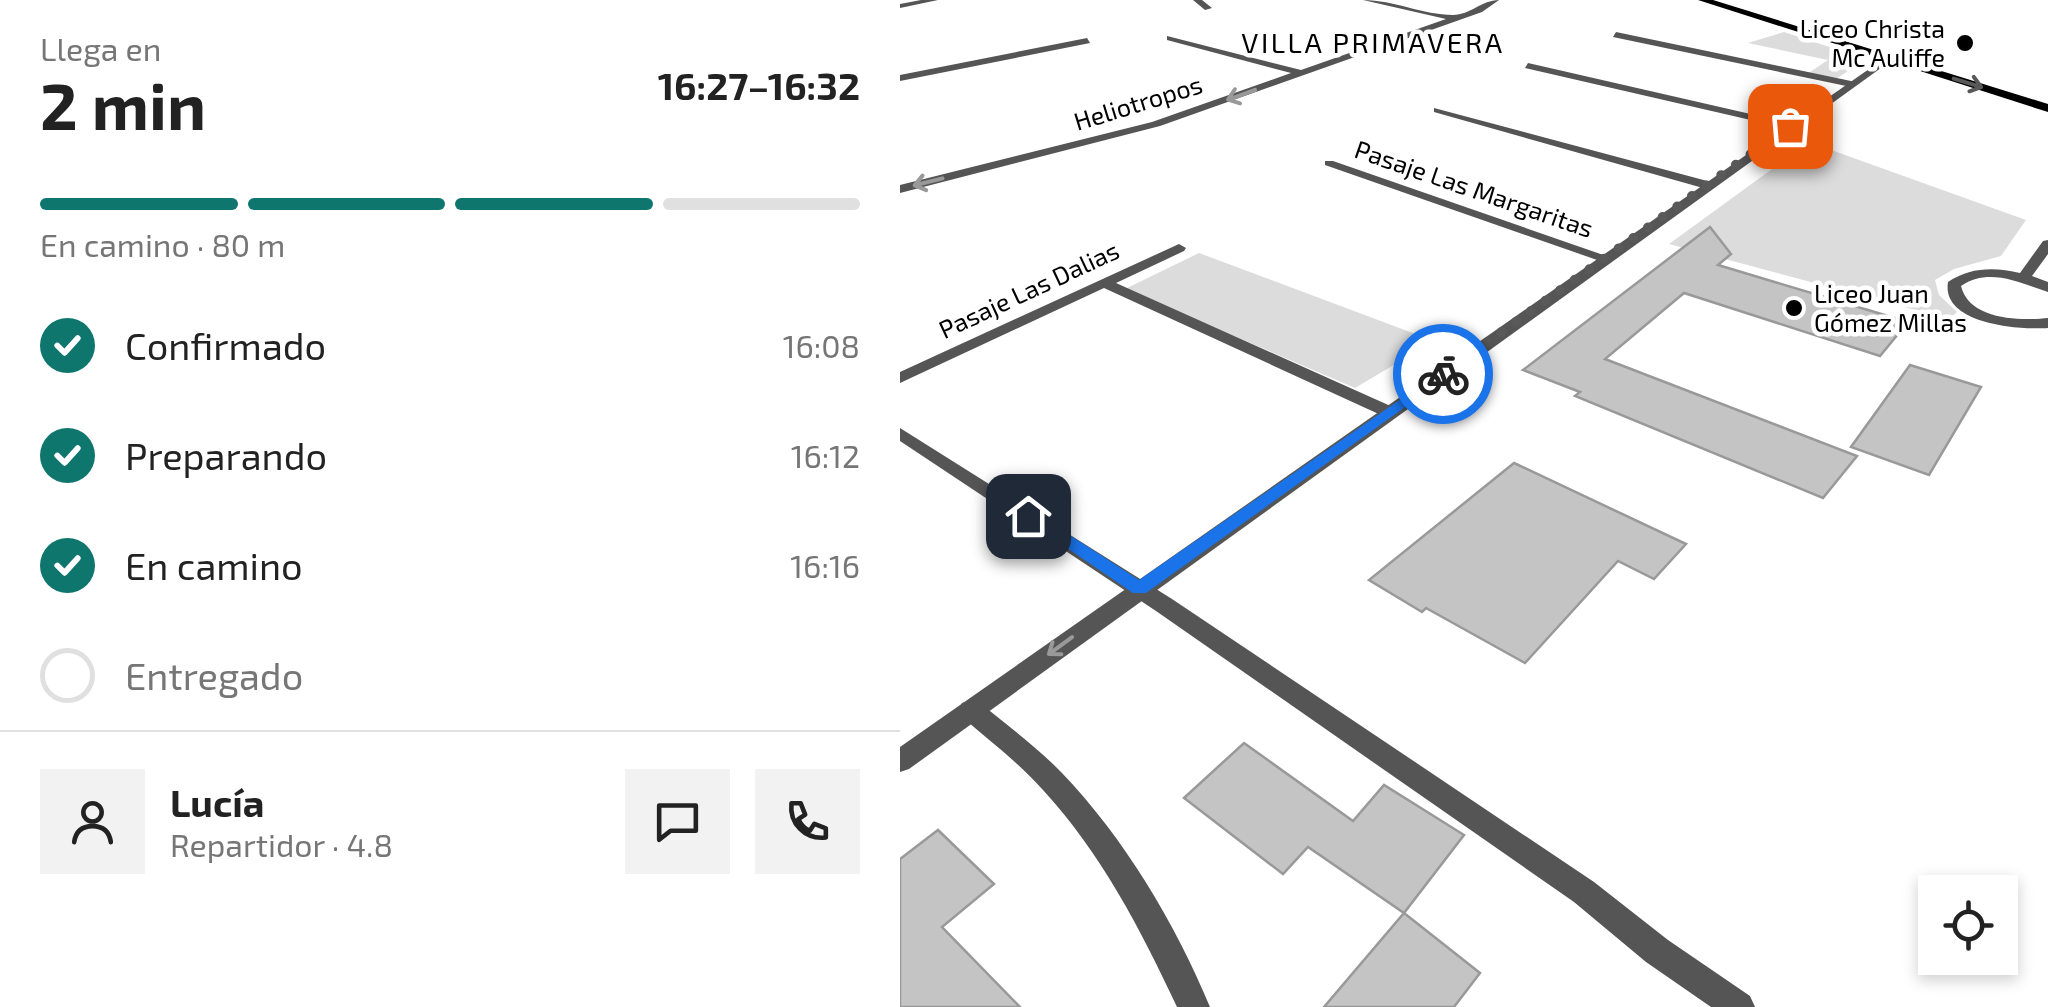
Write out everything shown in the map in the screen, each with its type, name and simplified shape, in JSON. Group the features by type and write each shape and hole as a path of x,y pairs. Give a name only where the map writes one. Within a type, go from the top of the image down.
{"main road":[{"path":"1703,0 2048,108"},
{"path":"1741,0 2048,92"},
{"path":"1888,58 1943,61"}],"street":[{"path":"900,6 934,0"},
{"path":"1197,0 1208,8"},
{"path":"1367,0 1456,18"},
{"name":"Heliotropos","path":"900,189 1143,128 1456,18 1495,0"},
{"path":"1616,36 1851,84"},
{"path":"1170,38 1302,73"},
{"path":"900,78 1087,41"},
{"path":"900,761 1888,58"},
{"path":"1528,66 1790,126"},
{"path":"1438,110 1707,186"},
{"name":"Pasaje Las Margaritas","path":"1329,163 1605,258"},
{"path":"2024,278 2048,244"},
{"name":"Pasaje Las Dalias","path":"900,378 1179,248"},
{"path":"2048,288 2024,278 1972,275 1959,278 1952,293 1970,310 1987,317 2025,325 2048,323"},
{"path":"1104,283 1390,412"},
{"path":"900,432 1140,589 1584,892 1657,952 1739,1007"},
{"path":"971,710 1049,778 1097,833 1150,913 1194,1007"}],"shaded area":[{"path":"1784,32 1866,59 1836,79 1807,74 1828,60 1748,43"},
{"path":"1809,142 2026,220 2001,256 1954,269 1935,280 1939,295 1957,312 1949,319 1669,244"},
{"path":"1199,253 1434,341 1355,388 1125,289"}],"building":[{"path":"1710,227 1731,254 1718,265 1908,322 1880,356 1684,293 1605,359 1857,456 1823,498 1575,396 1580,392 1523,370"},
{"path":"1910,365 1981,387 1929,475 1851,447"},
{"path":"1514,463 1686,544 1654,579 1618,561 1525,663 1426,608 1422,612 1369,580"},
{"path":"1244,743 1353,821 1384,785 1464,835 1404,913 1308,847 1283,874 1184,798"},
{"path":"938,830 994,884 942,927 1020,1007 900,1007 900,859"},
{"path":"1404,913 1480,973 1454,1007 1324,1007"}],"way so far":[{"path":"1443,374 1790,126"}],"place":[{"name":"Liceo Christa Mc Auliffe","path":"1965,43"},
{"name":"Liceo Juan Gómez Millas","path":"1794,308"}],"district":[{"name":"VILLA PRIMAVERA","path":"1373,43"}],"route":[{"path":"1028,516 1140,589 1443,374"}]}
